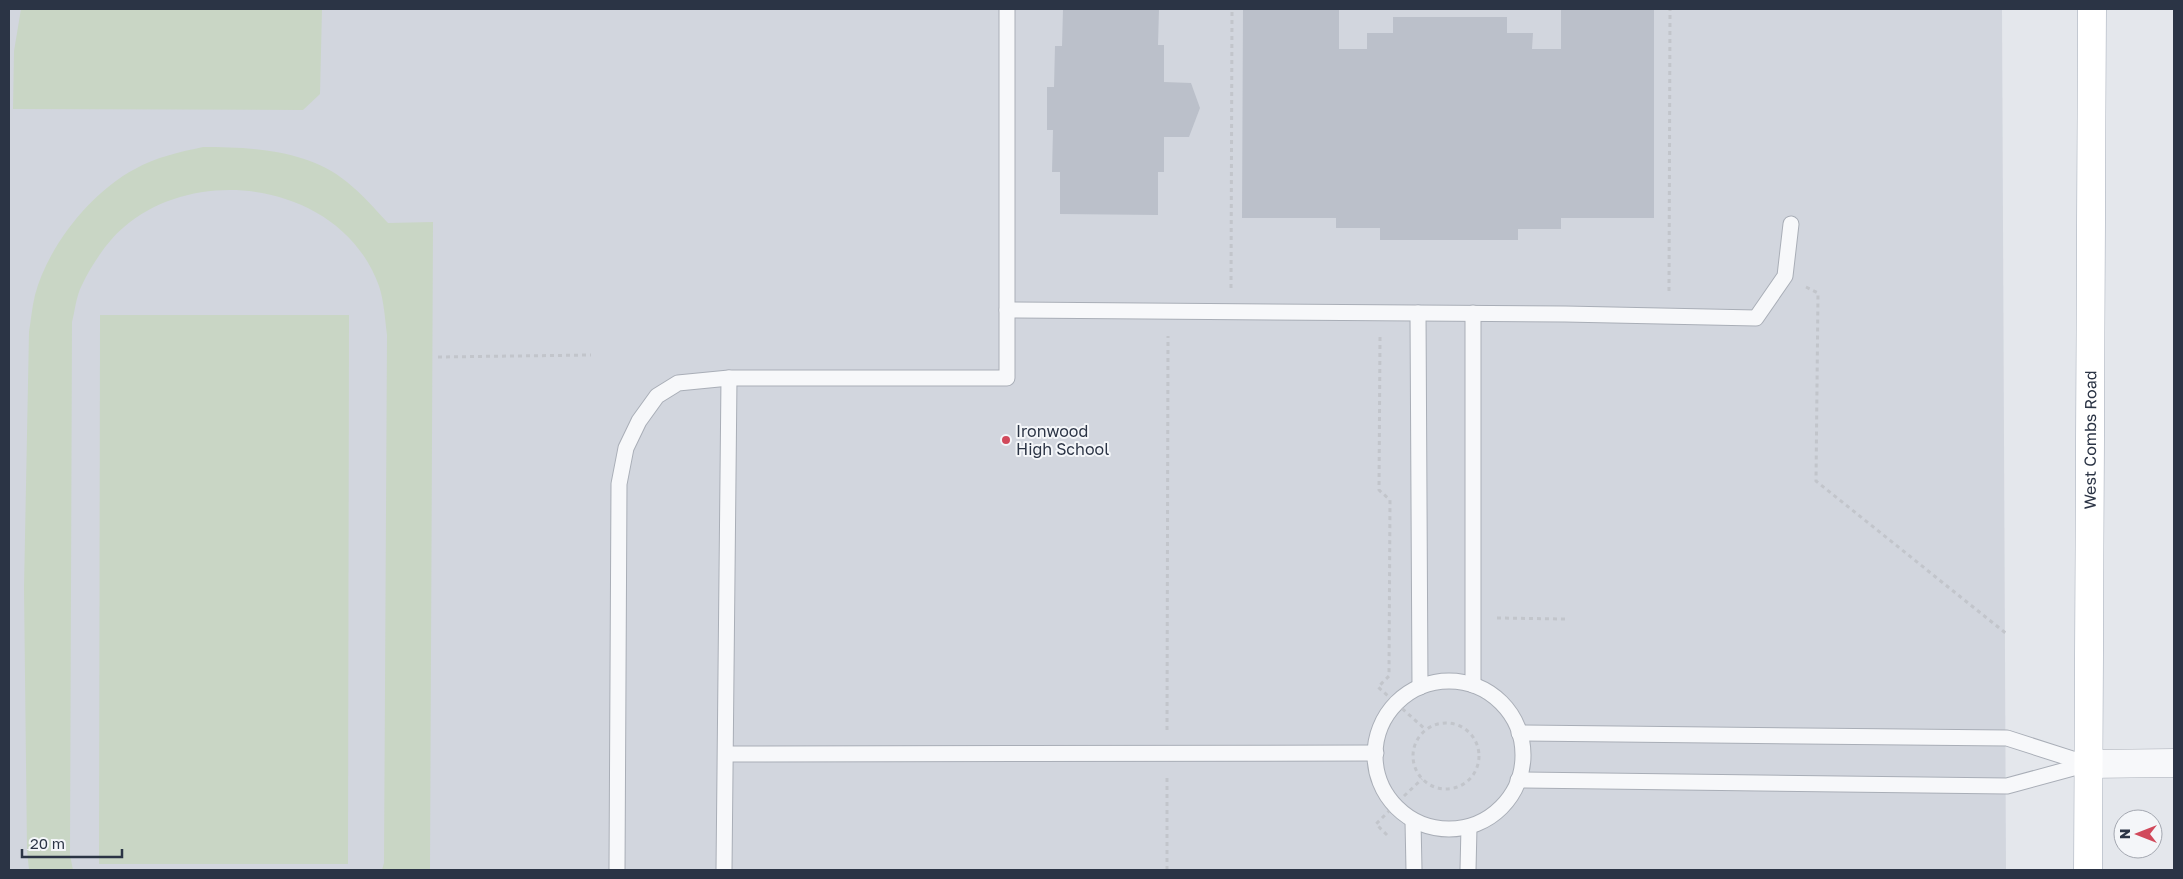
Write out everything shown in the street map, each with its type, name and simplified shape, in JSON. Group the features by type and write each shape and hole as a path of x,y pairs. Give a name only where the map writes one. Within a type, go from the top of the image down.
{"main road":[{"name":"West Combs Road","path":"2088,870 2092,9"}],"street":[{"path":"2088,764 2174,763"}],"lane":[{"path":"617,870 619,484 626,448 639,421 657,396 678,383 730,378 1007,378 1007,9"},
{"path":"1007,310 1473,313 1756,318 1785,276 1791,224"},
{"path":"1418,313 1420,687"},
{"path":"1473,313 1473,685"},
{"path":"724,870 730,378"},
{"path":"1455,681 1473,685 1493,696 1509,712 1519,733 1522,764 1518,780 1511,795 1500,809 1485,820 1468,827 1450,829 1431,827 1413,821 1395,806 1381,786 1375,763 1376,740 1385,718 1397,703 1420,687 1438,682 1455,681"},
{"path":"1519,733 2007,738 2088,764"},
{"path":"726,754 1376,753"},
{"path":"1518,780 2007,786 2088,764"},
{"path":"1413,821 1414,870"},
{"path":"1468,827 1468,870"}],"path":[{"path":"1231,293 1232,9"},
{"path":"1669,294 1670,9"},
{"path":"1785,276 1818,293 1816,481 2008,634"},
{"path":"1167,870 1168,311"},
{"path":"1380,313 1379,490 1390,500 1389,676 1378,687 1425,729"},
{"path":"438,357 591,355"},
{"path":"1451,722 1470,732 1476,741 1479,752 1475,773 1457,788 1435,788 1425,782 1418,774 1413,764 1412,752 1415,742 1425,729 1440,723 1451,722"}],"shaded area":[{"name":"Ironwood High School","path":"9,9 2002,9 2006,870 9,870"}],"green space":[{"path":"21,9 322,9 320,94 303,110 13,109 14,51"},
{"path":"203,147 278,152 297,157 332,171 347,182 388,223 433,222 430,870 382,870 384,863 387,335 379,286 361,252 335,225 303,206 267,194 229,190 191,194 156,206 124,227 100,254 78,294 72,322 70,855 73,870 29,870 27,850 24,588 29,332 35,295 41,276 50,258 73,222 87,206 119,179 135,169 168,155"},
{"path":"100,315 349,315 348,864 99,864"}],"building":[{"path":"1063,9 1159,9 1158,45 1164,45 1164,82 1191,83 1200,108 1189,137 1164,137 1164,172 1158,172 1158,215 1060,214 1060,172 1052,172 1053,130 1047,130 1047,87 1054,87 1055,46 1062,46"},
{"path":"1243,9 1339,9 1339,49 1367,49 1367,33 1393,33 1393,17 1507,17 1507,33 1533,33 1532,49 1561,49 1561,9 1654,9 1654,218 1561,218 1561,229 1518,229 1518,240 1380,240 1380,228 1336,228 1336,218 1242,218"}],"place":[{"name":"Ironwood High School","path":"1006,440"}]}
